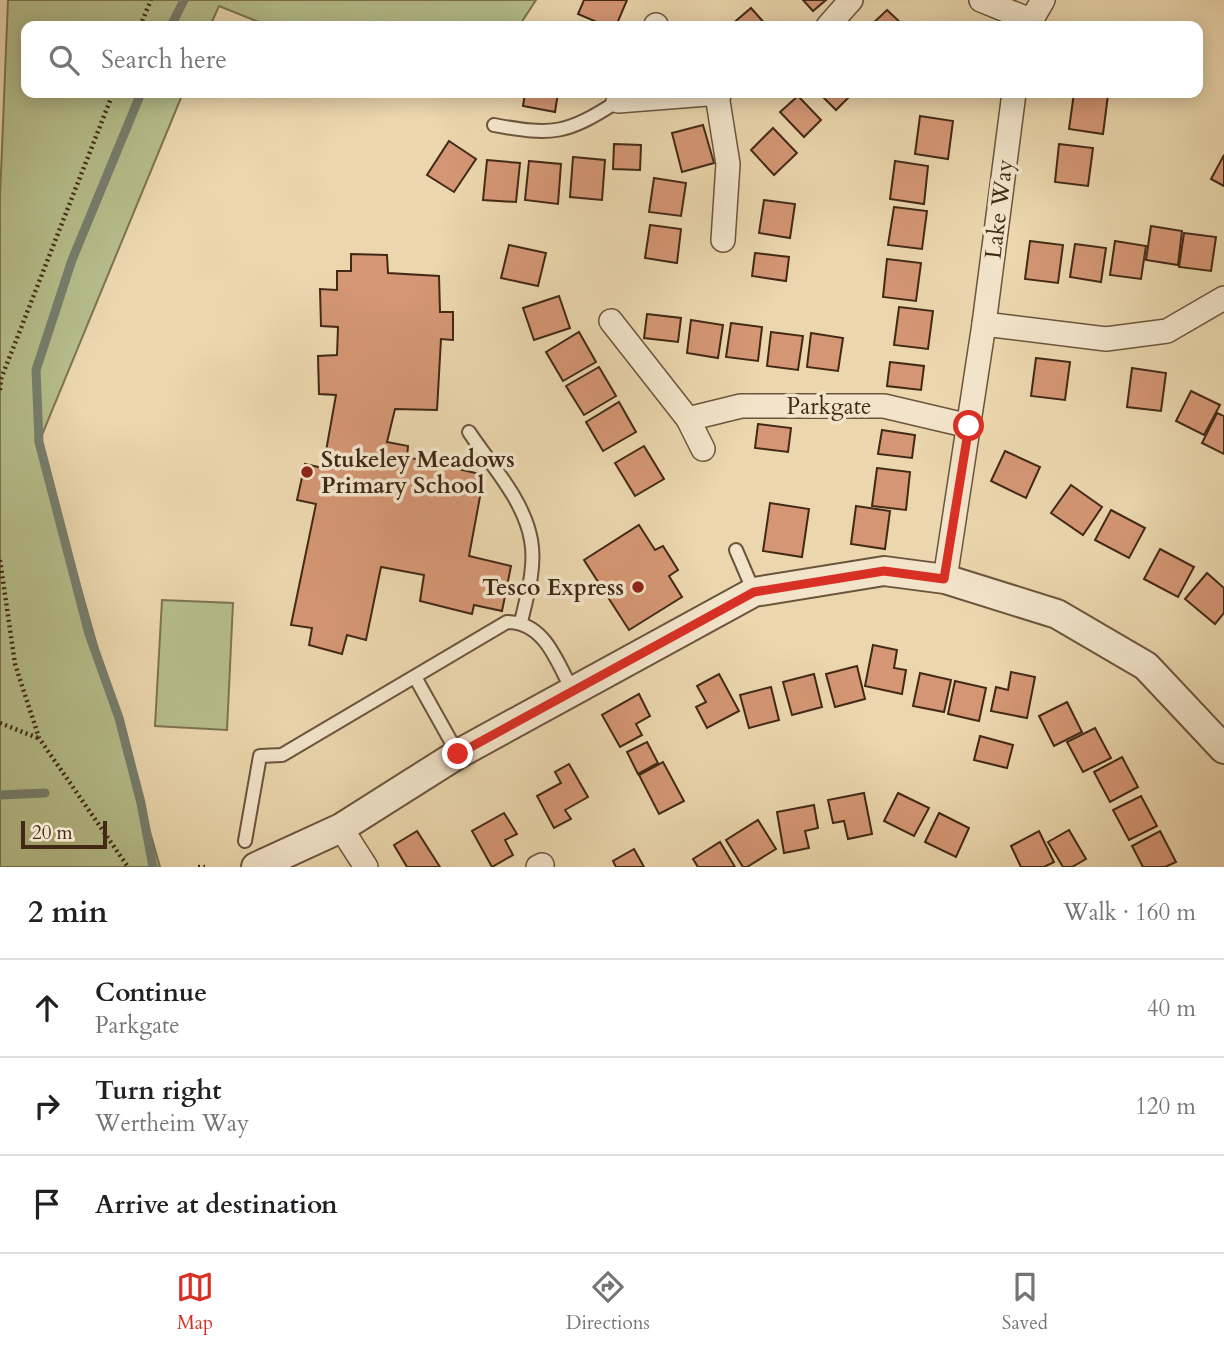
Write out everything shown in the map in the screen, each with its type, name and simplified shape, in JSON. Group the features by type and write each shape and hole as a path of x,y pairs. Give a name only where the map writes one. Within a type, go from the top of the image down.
{"street":[{"path":"832,21 851,0"},
{"path":"981,0 1025,21"},
{"path":"1030,21 1042,0"},
{"path":"618,101 638,98"},
{"path":"720,98 728,164 723,240"},
{"name":"Lake Way","path":"984,324 1013,98"},
{"path":"944,579 984,324 1106,339 1167,331 1224,298"},
{"path":"611,321 688,419 703,449"},
{"name":"Parkgate","path":"688,419 741,406 884,406 969,426"},
{"path":"256,867 341,828 458,754 754,592 884,571 944,579 1057,614 1146,666 1224,749"},
{"path":"341,828 366,867"}],"lane":[{"path":"494,125 526,131 575,127 618,101"},
{"path":"469,432 522,509 532,541 531,570 521,622"},
{"path":"736,550 754,592"},
{"path":"244,841 260,756 282,755 507,622 521,622 544,637 573,692"},
{"path":"415,677 458,754"}],"path":[{"path":"142,21 150,0"},
{"path":"0,390 1,379 111,98"},
{"path":"0,560 15,664 39,738 128,867"},
{"path":"0,723 39,738"},
{"path":"198,867 205,867"}],"green space":[{"path":"8,0 536,0 522,21 256,21 219,6 212,21 21,21 21,98 181,98 39,442 160,867 0,867 0,197"},
{"path":"162,600 233,603 227,730 155,726"}],"building":[{"path":"584,0 627,0 618,21 594,21 578,14"},
{"path":"803,0 826,0 813,11"},
{"path":"751,8 763,21 736,21"},
{"path":"887,10 899,21 875,21"},
{"path":"524,98 557,98 555,112 523,106"},
{"path":"796,98 800,98 821,120 804,137 780,112"},
{"path":"824,98 848,98 836,110"},
{"path":"1073,98 1108,98 1103,134 1069,129"},
{"path":"920,116 953,121 948,159 915,154"},
{"path":"703,125 714,163 682,172 672,133"},
{"path":"773,128 797,153 774,175 751,150"},
{"path":"449,141 476,159 454,192 427,175"},
{"path":"614,144 641,145 640,170 613,169"},
{"path":"1059,144 1093,148 1088,186 1055,182"},
{"path":"1224,155 1224,186 1211,179"},
{"path":"573,157 605,160 602,200 570,197"},
{"path":"487,160 520,163 516,202 483,200"},
{"path":"529,161 561,164 558,204 525,200"},
{"path":"895,161 928,166 924,204 890,199"},
{"path":"654,178 686,183 681,216 649,212"},
{"path":"764,200 795,204 790,238 759,233"},
{"path":"894,207 927,211 922,249 888,245"},
{"path":"650,225 681,229 677,263 645,258"},
{"path":"1151,226 1182,231 1178,265 1146,260"},
{"path":"1184,233 1216,237 1211,271 1179,267"},
{"path":"1030,241 1063,245 1058,283 1025,279"},
{"path":"1115,241 1146,246 1141,279 1110,275"},
{"path":"1075,244 1106,248 1101,282 1070,277"},
{"path":"509,245 546,253 538,286 501,278"},
{"path":"755,253 789,257 786,281 752,276"},
{"path":"351,254 387,255 388,273 439,276 440,312 453,312 453,340 441,339 437,410 395,409 387,442 408,446 407,457 484,475 469,556 511,566 502,611 474,605 472,614 420,601 424,575 381,567 366,640 347,635 342,654 309,645 312,628 291,625 316,504 297,500 305,464 323,468 336,395 319,394 318,356 337,355 338,327 321,326 320,289 337,290 337,271 351,271"},
{"path":"887,259 921,263 916,301 883,297"},
{"path":"559,296 570,328 534,340 523,308"},
{"path":"899,307 933,311 928,349 894,345"},
{"path":"647,314 681,318 678,342 644,338"},
{"path":"691,320 723,325 718,358 687,353"},
{"path":"731,323 762,327 758,361 726,357"},
{"path":"579,332 596,362 563,381 546,352"},
{"path":"771,332 803,336 798,370 767,366"},
{"path":"811,333 843,338 838,371 807,367"},
{"path":"1036,358 1070,362 1065,400 1031,396"},
{"path":"890,362 924,366 921,390 887,386"},
{"path":"599,367 616,396 584,415 566,386"},
{"path":"1132,368 1166,373 1161,411 1127,407"},
{"path":"1191,391 1220,405 1204,435 1176,421"},
{"path":"619,402 636,432 603,451 586,422"},
{"path":"1217,413 1224,416 1224,454 1202,443"},
{"path":"758,424 791,428 788,452 755,448"},
{"path":"882,430 915,435 912,458 878,454"},
{"path":"644,446 664,479 635,496 615,463"},
{"path":"1005,451 1040,467 1026,498 991,481"},
{"path":"877,468 910,472 906,510 872,506"},
{"path":"1071,485 1102,507 1083,535 1051,513"},
{"path":"770,503 809,509 802,557 763,551"},
{"path":"856,506 890,511 885,549 851,544"},
{"path":"1111,510 1145,528 1129,558 1095,540"},
{"name":"Tesco Express","path":"639,525 655,550 663,546 678,570 669,576 682,597 629,630 584,560"},
{"path":"1160,549 1194,567 1178,597 1144,579"},
{"path":"1207,573 1224,588 1224,613 1215,624 1185,599"},
{"path":"873,645 897,650 894,668 906,670 902,694 865,686"},
{"path":"857,666 865,699 835,707 826,674"},
{"path":"1011,672 1035,677 1027,718 991,711 996,687 1008,690"},
{"path":"920,673 951,680 944,712 913,706"},
{"path":"719,674 739,711 707,728 696,707 706,702 697,686"},
{"path":"814,674 822,707 792,715 783,682"},
{"path":"955,681 986,688 979,721 948,714"},
{"path":"771,687 779,720 749,728 740,695"},
{"path":"639,694 650,716 636,724 642,735 620,747 602,715"},
{"path":"1067,702 1082,732 1054,746 1039,716"},
{"path":"1095,728 1111,758 1083,772 1067,742"},
{"path":"980,736 1013,745 1007,768 974,760"},
{"path":"647,742 658,763 638,774 627,752"},
{"path":"1122,757 1138,787 1110,802 1094,772"},
{"path":"663,762 684,801 659,814 639,775"},
{"path":"569,764 588,797 565,810 571,819 554,828 537,796 561,783 555,772"},
{"path":"864,793 872,834 848,839 844,821 833,823 828,800"},
{"path":"898,793 929,808 914,836 884,821"},
{"path":"1141,796 1157,826 1129,840 1113,810"},
{"path":"814,805 818,828 805,831 809,848 784,853 777,812"},
{"path":"504,813 517,834 505,840 513,855 492,867 472,831"},
{"path":"939,813 969,828 956,857 925,842"},
{"path":"758,820 776,849 743,867 726,840"},
{"path":"1069,830 1086,859 1072,867 1063,867 1048,842"},
{"path":"417,831 440,867 407,867 394,845"},
{"path":"1039,831 1054,862 1044,867 1021,867 1011,846"},
{"path":"1160,831 1176,862 1165,867 1143,867 1132,846"},
{"path":"720,842 735,867 698,867 693,859"},
{"path":"634,849 644,867 616,867 613,861"}],"waterway":[{"path":"174,21 184,0"},
{"path":"139,98 72,260 36,370 39,442 89,634 119,718 141,803 153,867"},
{"path":"0,795 45,793"}],"place":[{"name":"Stukeley Meadows Primary School","path":"307,472"},
{"name":"Tesco Express","path":"638,587"}],"route":[{"path":"458,754 754,592 884,571 944,579 969,426"}]}
